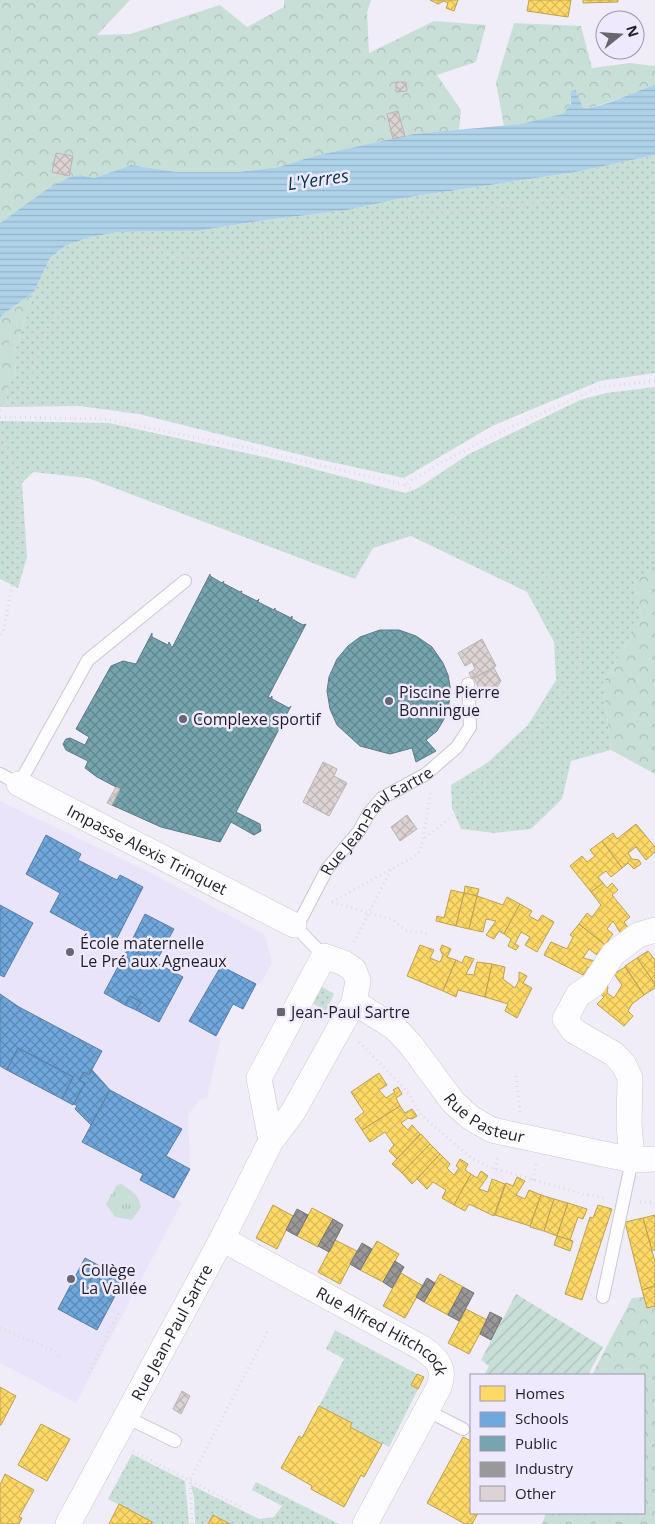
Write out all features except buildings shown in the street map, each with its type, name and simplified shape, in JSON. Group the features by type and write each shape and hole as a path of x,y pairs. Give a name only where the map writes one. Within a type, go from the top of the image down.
{"street":[{"name":"Impasse Alexis Trinquet","path":"10,779 294,925"},
{"path":"643,1159 629,1124 630,1078 624,1065 614,1054 574,1031 565,1018 578,995 593,985 613,954 638,935 655,930"},
{"name":"Rue Jean-Paul Sartre","path":"68,1524 222,1239 271,1141 293,1112 354,1002 358,981 354,970 344,963 324,956"},
{"path":"271,1141 259,1078 324,956"},
{"name":"Rue Pasteur","path":"354,1002 395,1028 411,1045 453,1102 471,1118 492,1130 643,1159"},
{"name":"Rue Alfred Hitchcock","path":"222,1239 433,1355 440,1366 442,1378 365,1524"}],"lane":[{"path":"10,779 88,660 185,581"},
{"name":"Rue Jean-Paul Sartre","path":"324,956 294,925 302,917 327,869 359,831 369,812 382,798 426,774 457,747 470,727 468,684"},
{"path":"603,1297 643,1159"},
{"path":"426,1410 463,1429"},
{"path":"126,1417 175,1441"}],"path":[{"path":"0,347 46,328 97,270 134,249 153,248 174,258 234,253 423,214 486,209 593,194 655,180"},
{"path":"0,410 26,386 44,342 46,328"},
{"path":"405,485 442,462 509,428 600,387 655,380"},
{"path":"0,418 104,418 248,448 405,485 520,558 560,587 576,626 581,664 537,730 448,820 423,839"},
{"path":"0,434 7,447 19,488 21,526 4,629 0,636"},
{"path":"332,902 417,854 423,839 431,788 426,774"},
{"path":"352,946 392,868"},
{"path":"313,894 332,902 393,920 405,930 429,934"},
{"path":"516,1076 523,1137"},
{"path":"89,1373 118,1314 108,1308"},
{"path":"0,1328 55,1351 61,1358"},
{"path":"192,1524 190,1480 269,1329"},
{"path":"130,1450 243,1508"}],"shaded area":[{"path":"0,801 151,873 265,935 272,963 261,983 256,984 243,1009 233,1004 217,1036 221,1038 207,1097 199,1100 188,1115 190,1169 174,1198 182,1202 76,1403 0,1363"}],"green space":[{"path":"0,0 130,0 97,35 130,34 220,5 247,27 284,7 284,0 371,0 367,13 369,53 434,21 486,25 476,62 437,75 461,110 459,130 413,134 314,156 279,167 237,172 177,172 131,165 94,178 81,175 23,207 0,223"},
{"path":"514,23 581,26 592,68 630,63 655,66 655,85 610,102 583,108 576,90 571,91 570,106 567,111 559,116 504,126 496,83"},
{"path":"655,155 655,373 600,381 492,426 404,478 317,459 139,414 79,406 6,407 8,386 16,371 14,353 34,292 50,258 65,246 90,237 119,232 197,231 348,210 403,198 576,172"},
{"path":"34,292 14,353 16,371 8,386 6,407 0,407 0,319 2,315"},
{"path":"655,387 655,566 634,582 642,619 603,683 611,750 571,761 562,799 531,829 495,833 461,829 452,808 451,785 487,763 528,725 556,680 554,642 527,592 411,536 373,548 355,579 88,478 33,472 22,483 27,557 18,588 0,579 0,421 109,423 287,462 405,493 418,488 469,454 580,400 606,393"},
{"path":"655,566 655,774 611,750 603,683 642,619 634,582"},
{"path":"319,985 334,994 326,1011 310,1002"},
{"path":"121,1184 134,1193 140,1203 141,1207 132,1220 115,1217 106,1204 117,1185"},
{"path":"516,1294 603,1347 589,1374 485,1374 489,1366 481,1360"},
{"path":"655,1296 655,1524 542,1524 546,1514 645,1514 645,1374 593,1374 632,1298"},
{"path":"335,1330 417,1374 411,1385 418,1389 389,1447 350,1427 352,1424 319,1406 344,1359 326,1349"},
{"path":"132,1454 185,1481 189,1524 151,1524 152,1522 108,1499"},
{"path":"256,1482 339,1524 230,1524 214,1515 208,1524 195,1524 194,1497 191,1485 259,1519 274,1517 282,1506 252,1490"}],"water":[{"name":"L'Yerres","path":"655,85 655,155 576,172 403,198 348,210 197,231 119,232 90,237 65,246 50,258 34,292 2,315 0,319 0,223 46,190 70,177 81,175 94,178 131,165 177,172 237,172 279,167 314,156 413,134 521,124 563,114 571,104 571,91 576,90 583,108 601,105"}],"place":[{"name":"Piscine Pierre Bonningue","path":"389,701"},
{"name":"Complexe sportif","path":"183,719"},
{"name":"École maternelle Le Pré aux Agneaux","path":"70,952"},
{"name":"Jean-Paul Sartre","path":"281,1012"},
{"name":"Collège La Vallée","path":"71,1279"}]}
